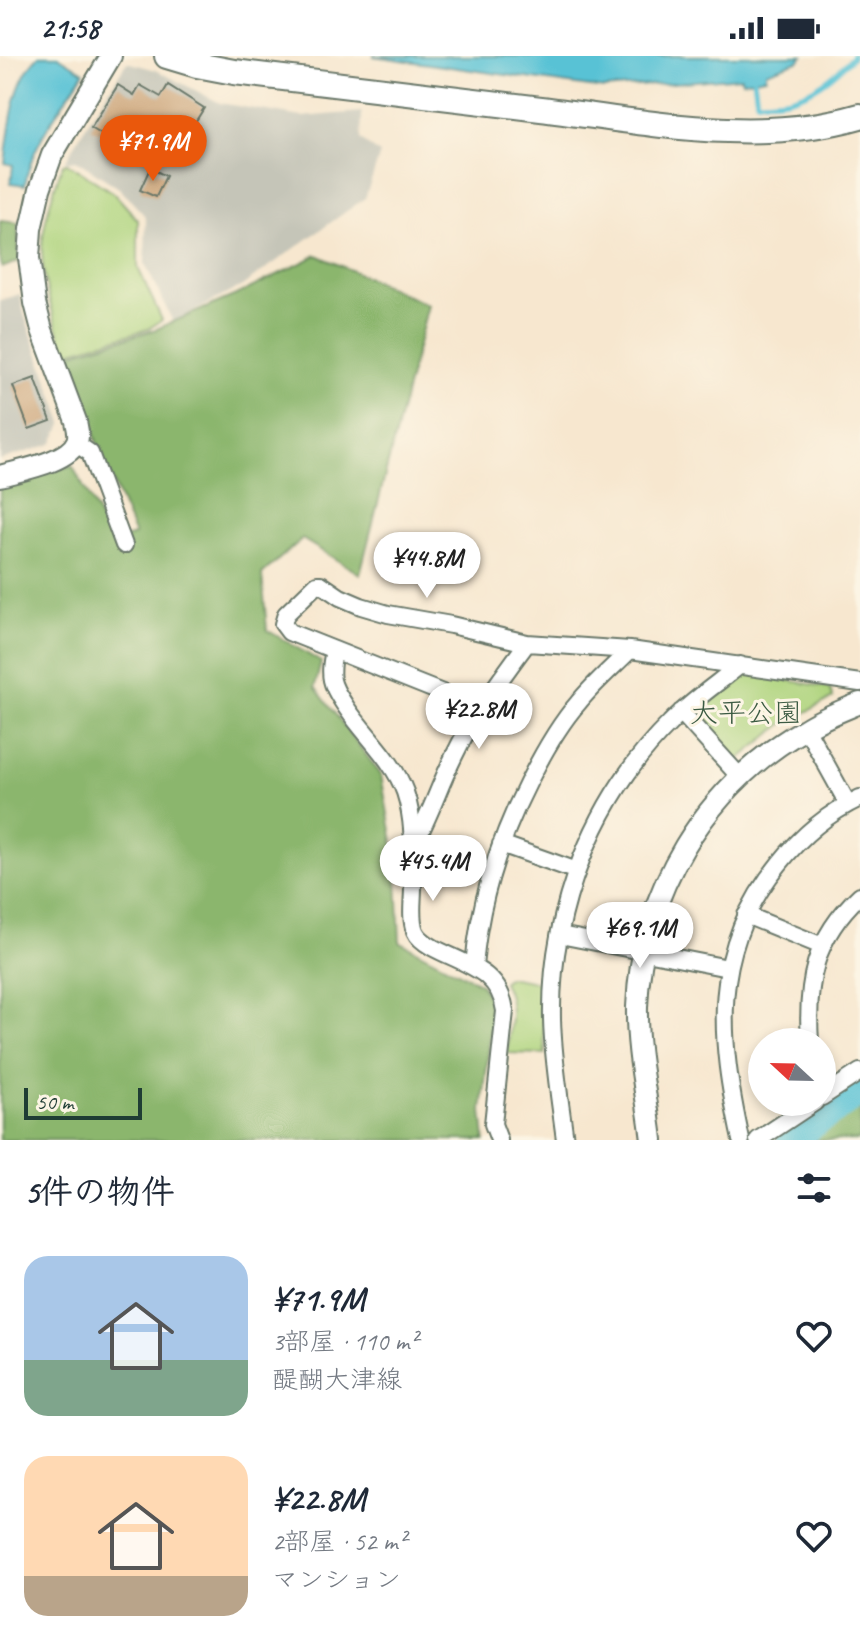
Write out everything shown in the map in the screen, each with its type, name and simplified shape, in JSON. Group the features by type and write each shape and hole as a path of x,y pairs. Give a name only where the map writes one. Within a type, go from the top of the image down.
{"main road":[{"path":"167,56 234,72 696,129 776,130 860,116"}],"street":[{"path":"0,476 66,455 77,444 79,433 76,421 35,303 29,258 31,229 52,155 111,56"},
{"path":"77,444 90,453 124,545"},
{"path":"480,708 289,632 283,624 286,614 317,584 321,584 340,597 375,610 527,643 630,650 860,683"},
{"path":"413,846 427,821 452,758 480,708 527,643"},
{"path":"334,650 332,682 348,710 395,770 406,794 413,846 412,918 415,931 422,940 474,967 497,984 503,997 505,1011 493,1124 499,1140"},
{"path":"474,967 484,897 518,803 555,734 578,702 630,650"},
{"path":"565,1140 555,1067 552,1018 554,968 566,905 577,871 604,810 622,780 681,712 740,665"},
{"path":"652,1140 638,1021 644,950 660,895 695,830 716,801 740,777 806,728 852,707 843,688 818,677"},
{"path":"681,712 740,777"},
{"path":"741,1140 724,1026 728,968 746,915 768,877 802,838 824,819 854,801 806,728"},
{"path":"501,844 577,871"},
{"path":"809,1028 808,1011 814,966 835,924 860,895"},
{"path":"746,915 822,946"},
{"path":"560,935 728,968"},
{"path":"836,1088 860,1072"},
{"path":"758,1140 794,1116"}],"shaded area":[{"path":"127,62 156,70 220,103 302,117 362,112 361,140 380,154 365,198 242,286 173,322 145,264 146,217 119,188 76,160 65,162"},
{"path":"20,294 24,314 63,423 52,444 0,460 0,301"}],"green space":[{"path":"67,163 115,194 138,220 138,268 162,320 148,329 65,353 47,288 42,249 53,195 63,164"},
{"path":"0,221 18,223 19,261 2,268 0,262"},
{"path":"317,255 428,305 360,574 302,539 262,574 267,630 321,662 315,687 381,775 396,858 400,942 481,984 493,1008 482,1111 485,1140 0,1140 0,487 72,465 112,541 135,535 104,462 66,355 154,330 243,292"},
{"name":"大平公園","path":"745,673 826,687 833,698 783,724 734,760 696,717 697,711"},
{"path":"508,977 547,984 543,1019 545,1054 507,1053 511,1008 503,982"},
{"path":"860,1102 860,1140 804,1140"}],"water":[{"path":"39,56 58,56 84,72 41,140 25,185 11,183 13,165 5,163 14,106 23,78"},
{"path":"373,56 803,56 798,61 766,72 766,77 742,81 741,77 604,89"}],"building":[{"path":"118,85 134,95 140,85 161,97 168,85 204,108 177,151 136,125 122,147 91,128"},
{"path":"150,168 166,176 156,197 140,190"},
{"path":"35,378 51,421 29,429 13,386"}],"waterway":[{"path":"754,79 757,101 790,98 824,82 853,56"},
{"path":"790,1140 860,1093"}]}
